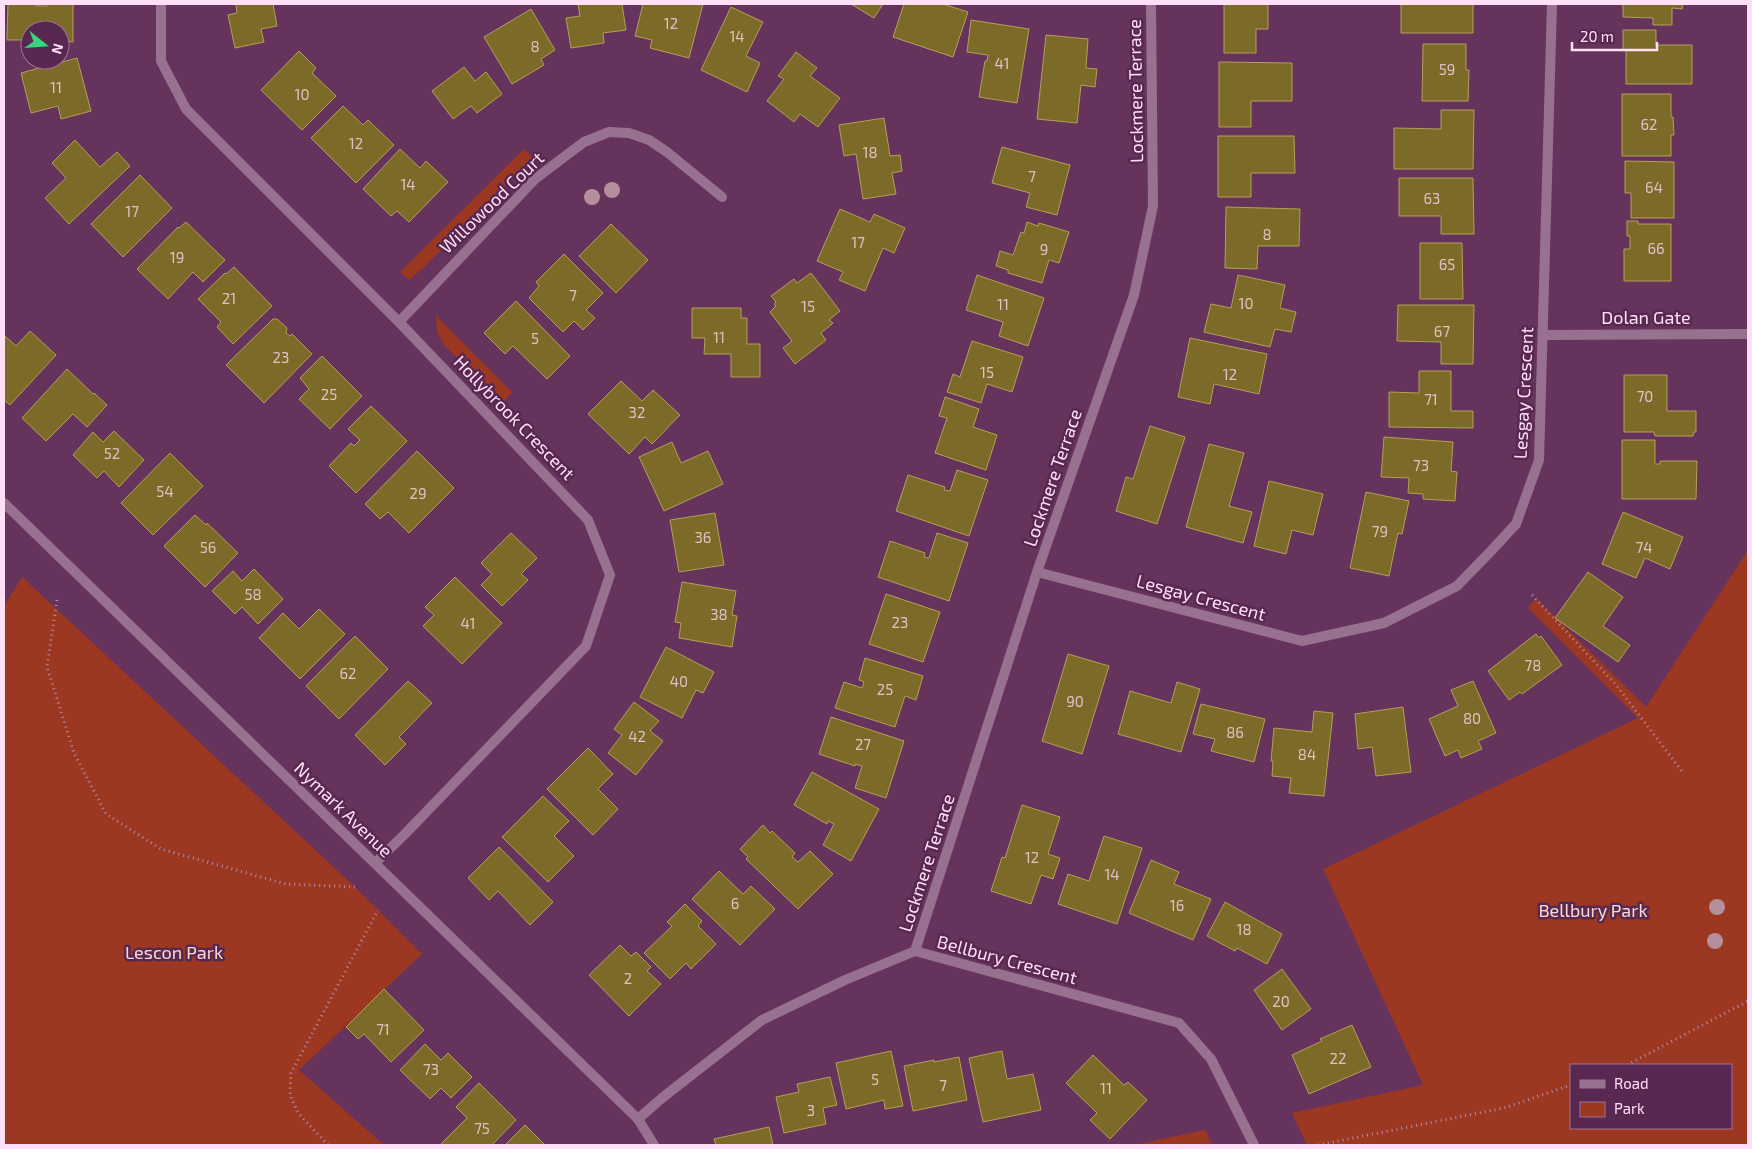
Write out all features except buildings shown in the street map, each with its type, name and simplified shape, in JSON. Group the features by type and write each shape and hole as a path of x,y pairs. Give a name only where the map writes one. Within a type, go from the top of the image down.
{"street":[{"name":"Hollybrook Crescent","path":"161,4 161,61 186,109 399,322 588,520 610,575 586,646 375,863"},
{"name":"Lockmere Terrace","path":"915,951 1037,572 1134,295 1153,206 1151,4"},
{"name":"Lesgay Crescent","path":"1037,572 1302,641 1384,623 1457,586 1516,524 1539,460 1552,4"},
{"name":"Willowood Court","path":"399,322 535,179 584,142 609,132 629,132 649,140 667,152 722,197"},
{"name":"Dolan Gate","path":"1544,335 1748,334"},
{"name":"Nymark Avenue","path":"4,503 638,1119 654,1145"},
{"name":"Bellbury Crescent","path":"638,1119 762,1020 844,980 915,951 1178,1023 1211,1059 1254,1145"}],"path":[{"path":"1532,595 1617,686 1684,774"},
{"path":"57,600 47,666 74,753 106,814 161,849 286,884 355,887"},
{"path":"328,1145 298,1113 290,1095 291,1073 378,910"},
{"path":"1630,1064 1748,1000"},
{"path":"1318,1145 1504,1108 1570,1085"}],"green space":[{"path":"524,149 533,158 422,269 409,280 400,272"},
{"path":"436,316 512,392 503,403 444,345 437,332"},
{"name":"Bellbury Park","path":"1748,550 1748,1145 1307,1145 1292,1113 1423,1085 1323,869 1638,718 1528,608 1536,598 1646,707"},
{"name":"Lescon Park","path":"22,577 355,887 422,954 299,1070 384,1145 4,1145 4,606"},
{"path":"1205,1130 1212,1145 1134,1145"}]}
